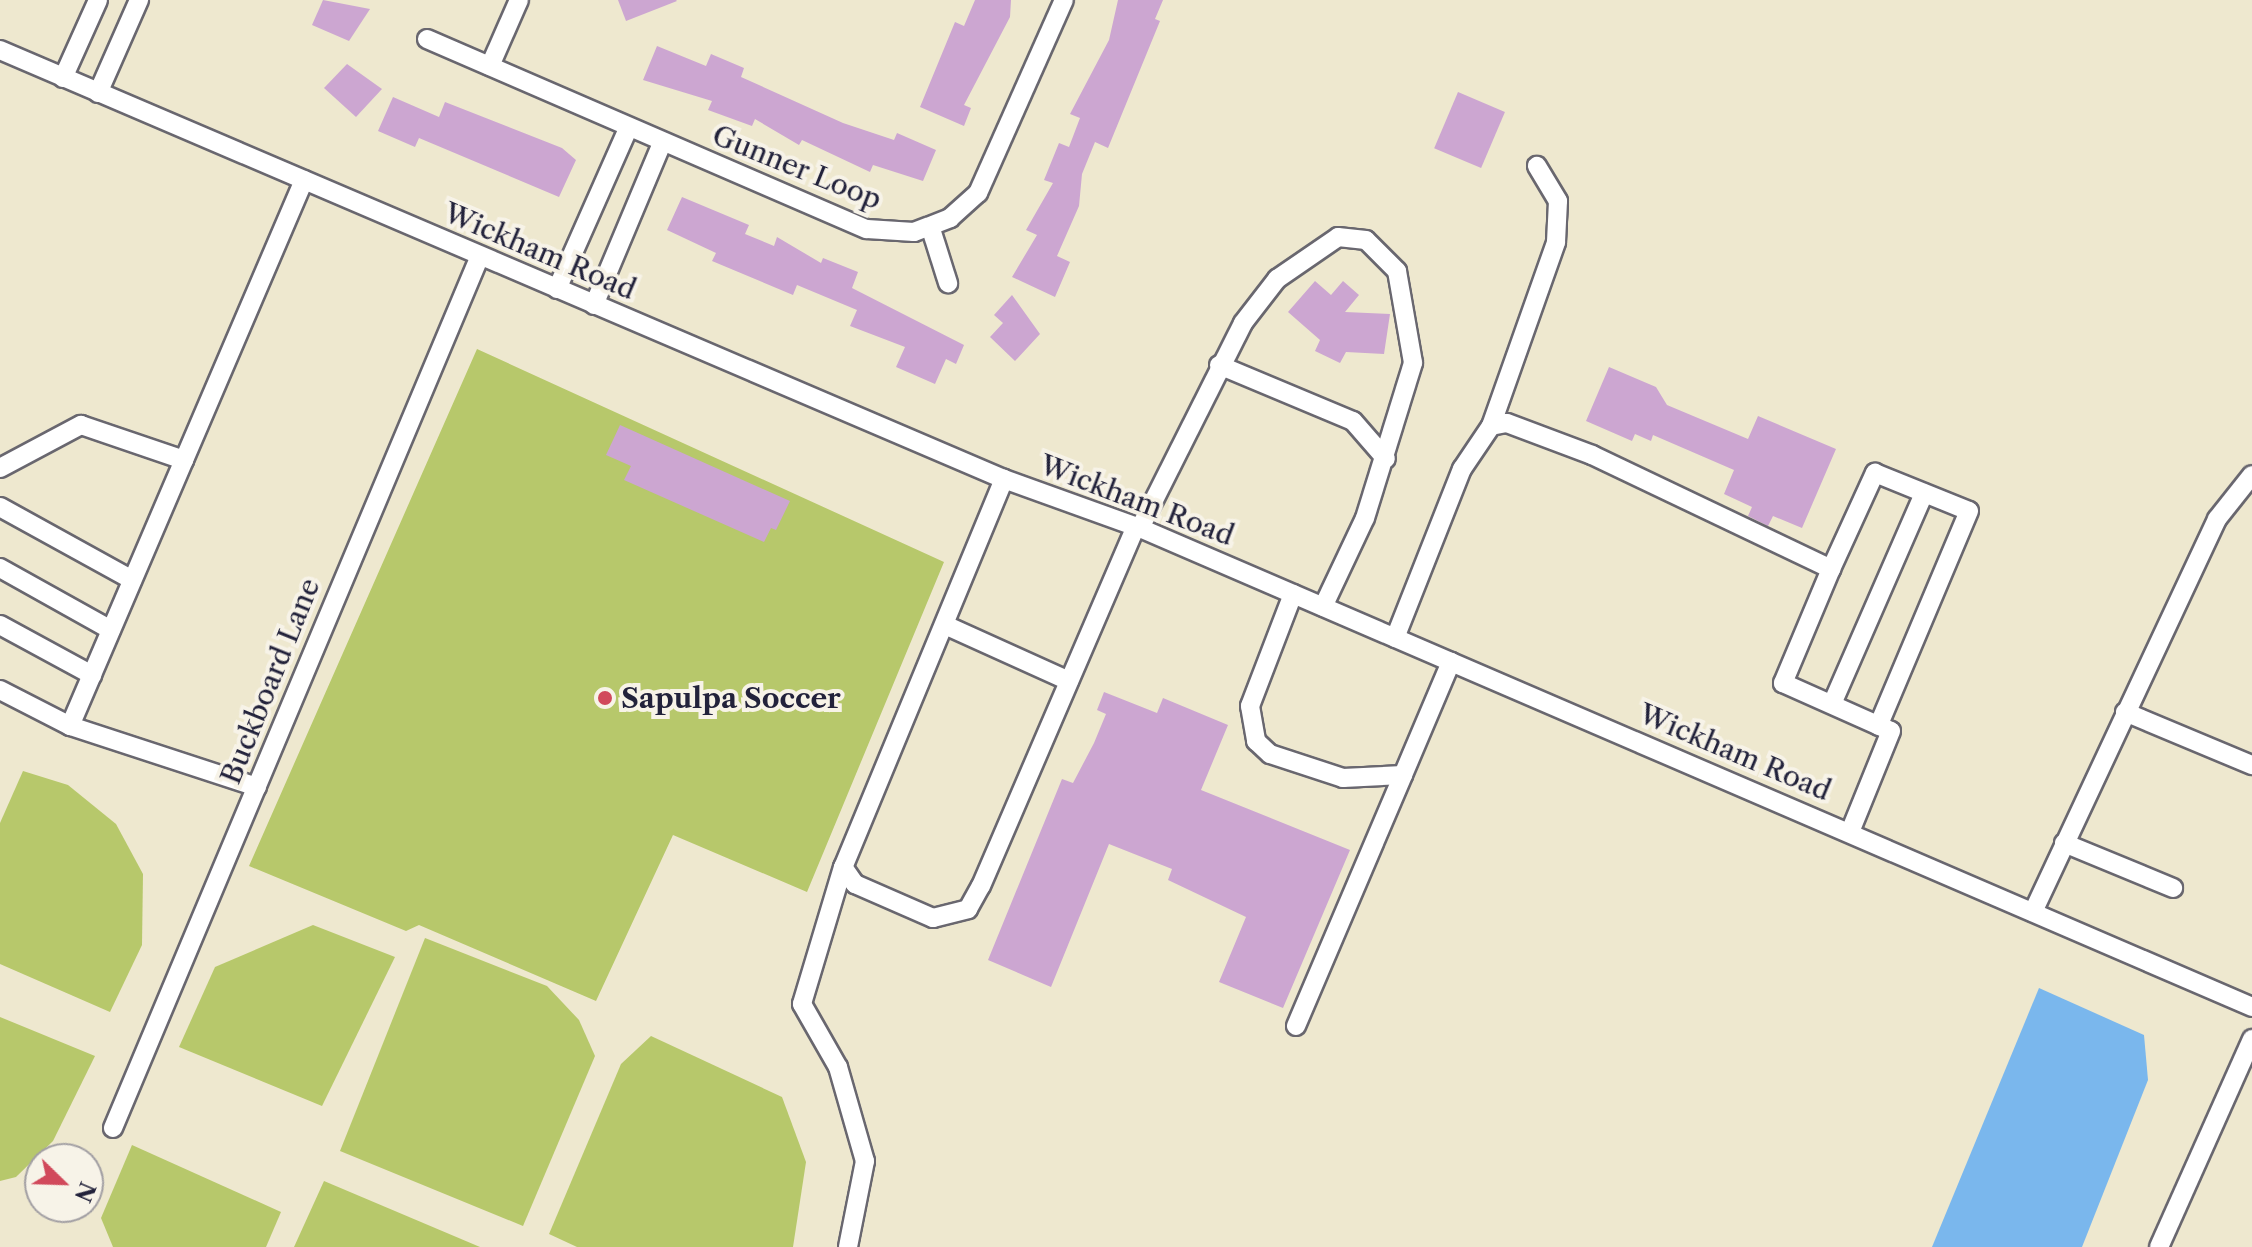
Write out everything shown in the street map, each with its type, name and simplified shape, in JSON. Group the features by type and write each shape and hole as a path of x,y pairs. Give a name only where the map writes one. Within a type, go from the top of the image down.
{"street":[{"path":"63,78 98,0"},
{"path":"98,93 139,0"},
{"path":"490,66 519,0"},
{"path":"948,283 931,229 964,207 991,172 1064,0"},
{"name":"Gunner Loop","path":"427,39 628,129 867,229 931,229"},
{"name":"Wickham Road","path":"0,50 1004,479 1138,527 2252,1007"},
{"path":"557,289 628,129"},
{"path":"594,305 662,143"},
{"path":"1395,638 1462,469 1491,426 1556,242 1558,201 1537,166"},
{"path":"70,726 304,180"},
{"path":"843,867 855,884 933,918 968,909 1138,527 1219,365 1243,323 1288,269 1338,237 1366,240 1397,271 1412,351 1386,459 1323,607"},
{"name":"Buckboard Lane","path":"113,1128 480,256"},
{"path":"1219,365 1353,421 1386,459"},
{"path":"1491,426 1507,423 1592,455 1831,569"},
{"path":"0,468 81,425 184,460"},
{"path":"1850,832 1891,731 1878,726 1832,704 1783,683 1875,473 1969,511 1878,726"},
{"path":"2033,912 2217,519 2252,475"},
{"path":"848,1247 865,1161 838,1067 802,1004 843,867 1004,479"},
{"path":"1832,704 1924,493"},
{"path":"0,507 132,580"},
{"path":"0,568 111,630"},
{"path":"1293,594 1250,706 1256,741 1270,754 1343,778 1403,775"},
{"path":"0,625 92,675"},
{"path":"945,625 1069,681"},
{"path":"1296,1026 1451,662"},
{"path":"0,690 70,726 257,787"},
{"path":"2125,712 2252,765"},
{"path":"2064,843 2173,888"},
{"path":"2159,1247 2252,1039"}],"green space":[{"name":"Sapulpa Soccer","path":"477,349 944,562 807,892 673,835 596,1001 419,925 406,931 249,866"},
{"path":"23,771 68,785 116,824 143,874 142,945 110,1012 0,964 0,823"},
{"path":"313,925 395,957 322,1106 179,1047 215,967"},
{"path":"425,938 547,986 579,1020 595,1056 523,1226 340,1151"},
{"path":"0,1017 95,1056 53,1141 24,1143 24,1169 16,1177 0,1181"},
{"path":"651,1036 782,1097 806,1162 793,1247 577,1247 549,1234 621,1064"},
{"path":"132,1145 281,1212 266,1247 113,1247 103,1223 104,1211"},
{"path":"324,1181 480,1247 294,1247"}],"water":[{"path":"2039,988 2144,1035 2148,1080 2082,1247 1932,1247"}],"building":[{"path":"323,0 370,9 349,41 312,25"},
{"path":"618,0 676,0 677,1 626,21"},
{"path":"975,0 1011,0 1010,17 964,105 971,108 964,126 920,107 955,22 964,26"},
{"path":"1118,0 1163,0 1155,19 1160,21 1108,148 1095,142 1082,174 1079,206 1057,256 1070,262 1055,297 1012,277 1037,235 1026,230 1053,183 1044,180 1059,143 1069,147 1080,118 1070,114 1109,40"},
{"path":"657,46 706,66 711,54 744,68 741,77 843,123 894,140 897,133 936,150 923,181 873,165 870,172 802,140 799,145 755,119 752,126 708,110 712,101 643,80"},
{"path":"347,64 382,89 356,117 324,88"},
{"path":"1458,92 1505,112 1481,168 1434,148"},
{"path":"393,97 439,117 445,102 562,148 576,160 559,197 419,138 415,147 378,131"},
{"path":"682,197 749,225 745,234 774,246 777,237 821,263 823,258 858,272 852,288 964,345 956,364 946,359 935,384 896,367 905,347 850,326 857,310 797,285 793,295 712,261 716,253 667,230"},
{"path":"1315,281 1331,295 1343,281 1359,295 1345,312 1390,314 1384,354 1346,352 1340,363 1315,351 1320,340 1288,312"},
{"path":"1012,295 1040,334 1015,361 990,337 1003,323 994,315"},
{"path":"1609,367 1656,387 1667,405 1748,439 1758,416 1836,449 1802,528 1773,516 1768,526 1748,516 1752,507 1724,494 1734,470 1653,435 1651,441 1635,434 1632,441 1586,421"},
{"path":"620,425 790,501 776,530 771,528 764,542 624,480 631,466 606,455"},
{"path":"1104,692 1157,713 1163,698 1228,725 1201,790 1350,850 1283,1008 1219,982 1246,917 1168,880 1172,869 1109,844 1051,987 988,960 1062,779 1073,783 1094,743 1106,714 1097,710"}],"place":[{"name":"Sapulpa Soccer","path":"605,698"}]}
